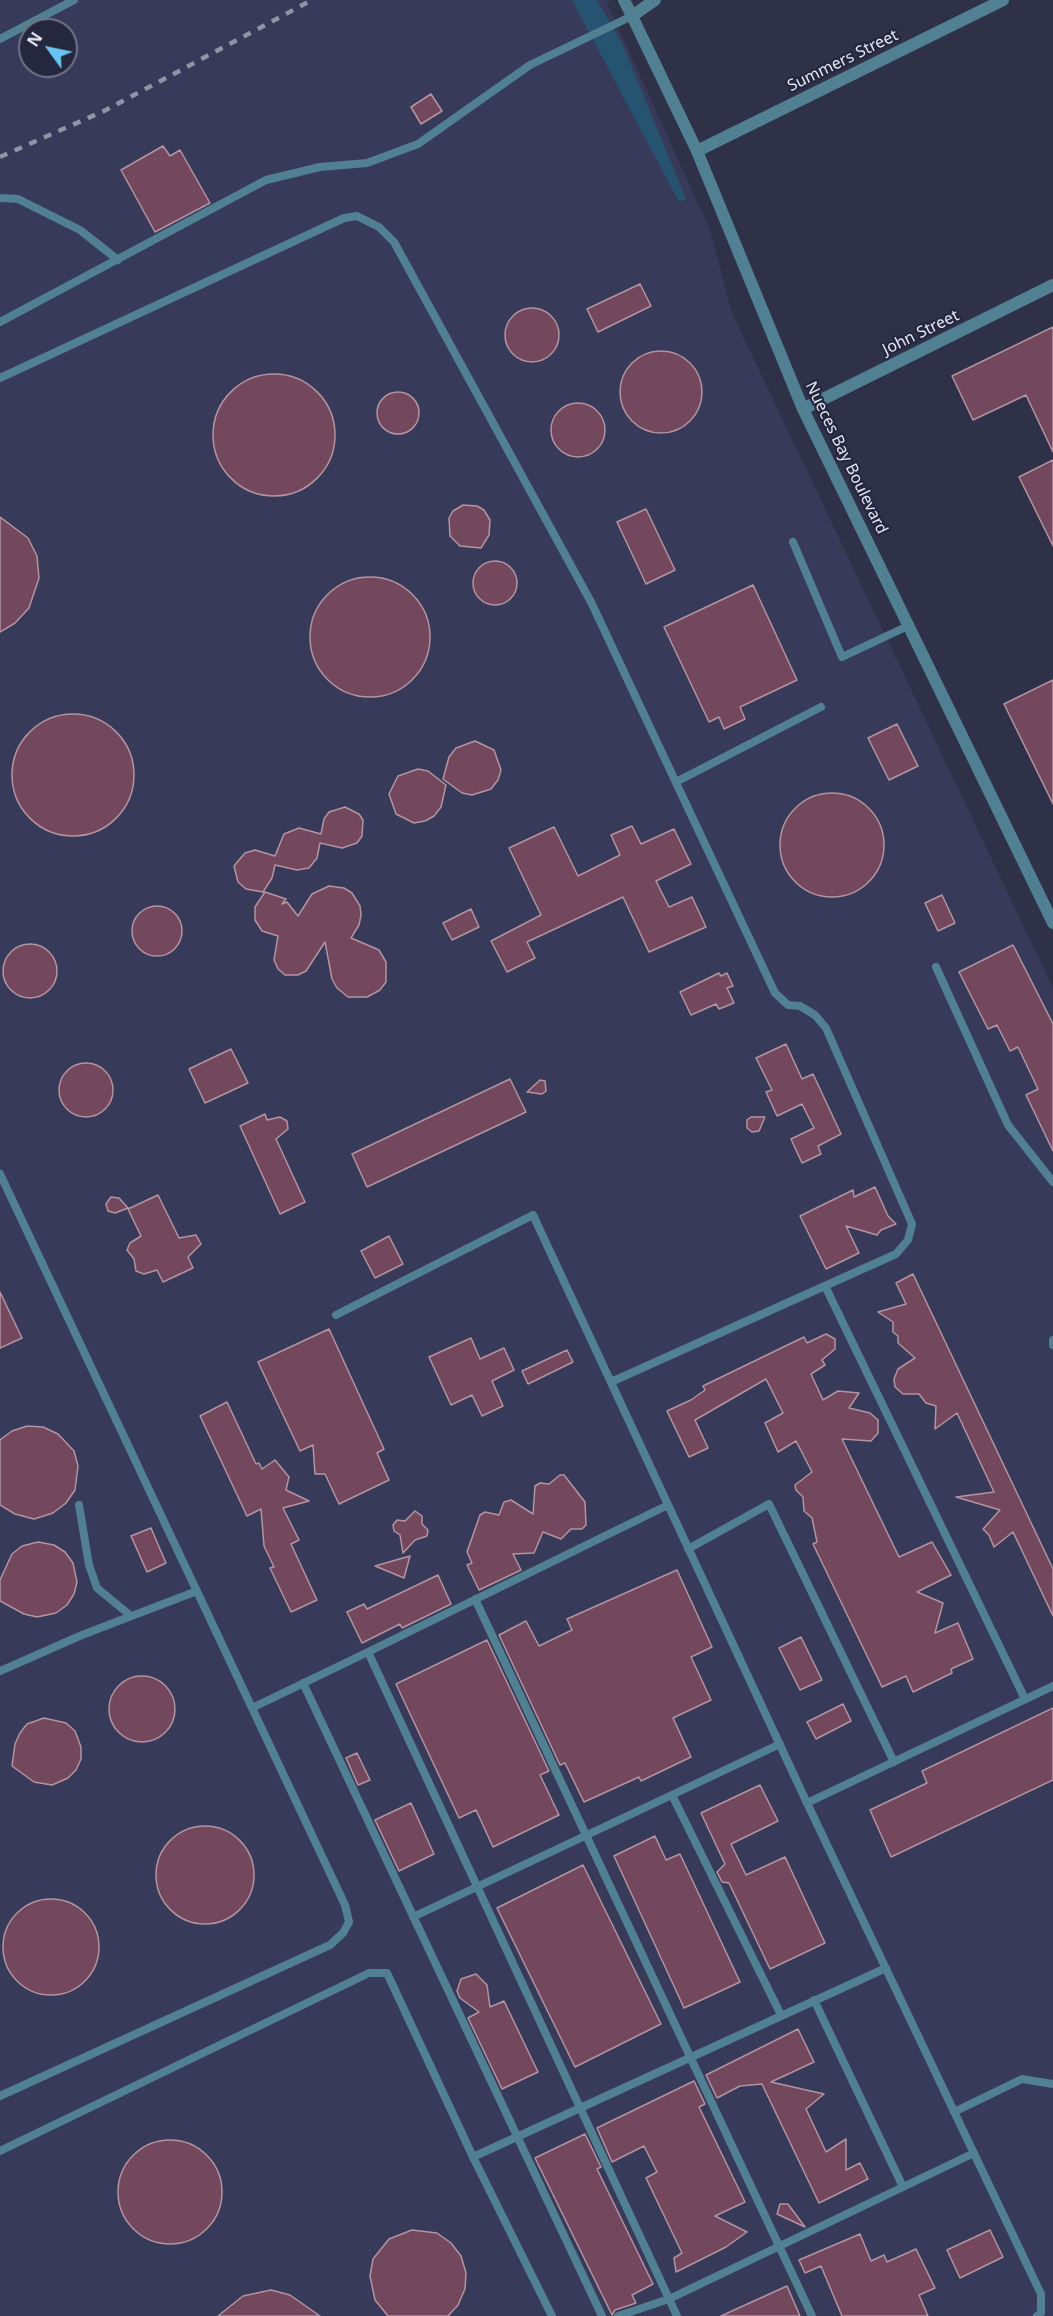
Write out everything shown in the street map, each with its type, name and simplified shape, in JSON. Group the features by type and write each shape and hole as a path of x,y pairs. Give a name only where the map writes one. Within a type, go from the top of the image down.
{"street":[{"name":"Nueces Bay Boulevard","path":"624,0 697,151 803,409 1050,908 1053,923"},
{"path":"632,16 655,0"},
{"name":"Summers Street","path":"697,151 1003,0"},
{"name":"John Street","path":"803,409 1053,285"}],"lane":[{"path":"0,39 74,0"},
{"path":"0,322 266,180 320,167 368,163 418,144 530,65 632,16"},
{"path":"0,198 18,199 80,230 118,260"},
{"path":"0,378 344,218 357,216 379,227 394,242 591,602 775,993 788,1005 800,1006 815,1015 826,1028 912,1224 908,1240 896,1254 611,1382"},
{"path":"793,542 842,657 910,625"},
{"path":"676,782 821,707"},
{"path":"936,967 1008,1125 1053,1182"},
{"path":"0,1174 345,1905 348,1922 343,1933 330,1945 0,2096"},
{"path":"336,1315 533,1215 807,1803 1041,2294 1041,2313 1037,2316"},
{"path":"825,1286 1026,1699"},
{"path":"1053,1340 1053,1345"},
{"path":"688,1549 770,1504 894,1762"},
{"path":"79,1505 89,1565 97,1588 131,1616"},
{"path":"252,1708 668,1505"},
{"path":"0,1671 197,1591"},
{"path":"475,1599 812,2316"},
{"path":"368,1652 676,2316"},
{"path":"303,1683 602,2316"},
{"path":"807,1803 1053,1686"},
{"path":"413,1917 780,1744"},
{"path":"672,1795 781,2015"},
{"path":"473,2157 886,1968"},
{"path":"0,2151 369,1973 387,1973 473,2157 552,2316"},
{"path":"814,2000 903,2187"},
{"path":"954,2112 1022,2079 1053,2084"},
{"path":"618,2316 669,2299 974,2153"}],"shaded area":[{"path":"0,0 611,0 607,3 710,230 732,313 1053,988 1053,2316 0,2316"},
{"path":"572,0 597,0 622,43 686,199 679,202"}],"building":[{"path":"431,94 442,111 421,124 411,107"},
{"path":"163,146 170,156 180,150 210,203 155,232 121,170"},
{"path":"640,284 651,306 598,332 587,309"},
{"path":"527,308 537,308 547,312 555,320 559,335 555,350 547,358 537,362 527,362 517,358 509,350 505,340 505,330 509,320 517,312"},
{"path":"1053,327 1053,452 1026,395 973,420 952,376"},
{"path":"661,351 677,354 690,363 699,376 702,392 699,408 690,421 677,430 661,433 645,430 632,421 623,408 620,392 623,376 632,363 645,354"},
{"path":"274,374 297,378 317,392 331,412 335,435 331,458 317,478 297,492 274,496 251,492 231,478 217,458 213,435 217,412 231,392 251,378"},
{"path":"398,392 413,398 419,413 413,428 398,434 383,428 377,413 383,398"},
{"path":"573,403 583,403 593,407 601,415 605,430 601,445 593,453 583,457 573,457 563,453 555,445 551,435 551,425 555,415 563,407"},
{"path":"1053,460 1053,546 1019,477"},
{"path":"463,505 477,506 484,510 490,520 489,535 481,548 460,546 450,536 449,518 453,511"},
{"path":"646,509 675,570 646,584 617,522"},
{"path":"0,517 28,538 37,556 39,578 29,608 15,623 0,632"},
{"path":"495,561 510,568 517,583 510,598 495,605 480,598 473,583 480,568"},
{"path":"370,577 393,581 413,594 426,614 430,637 426,660 413,680 393,693 370,697 347,693 327,680 314,660 310,637 314,614 327,594 347,581"},
{"path":"753,585 797,680 740,707 745,719 724,729 719,717 709,722 664,627"},
{"path":"1053,680 1053,804 1004,704"},
{"path":"73,714 96,719 107,724 116,732 124,741 129,752 134,775 129,798 124,809 116,818 107,826 96,831 73,836 50,831 39,826 30,818 22,809 17,798 12,775 17,752 22,741 30,732 39,724 50,719"},
{"path":"897,724 918,766 889,780 868,738"},
{"path":"475,741 494,750 501,770 498,780 491,789 472,795 462,793 443,779 449,757 456,748"},
{"path":"418,769 428,771 446,785 441,807 434,816 414,823 396,814 389,794 398,776"},
{"path":"832,793 852,797 869,808 880,825 884,845 880,865 869,882 852,893 832,897 812,893 795,882 784,865 780,845 784,825 795,808 812,797"},
{"path":"345,807 359,814 363,820 362,836 357,843 342,848 320,843 317,858 309,868 297,870 275,865 272,878 263,892 246,889 238,882 234,866 245,853 255,850 275,856 284,834 299,828 321,834 324,819 329,812"},
{"path":"632,826 641,844 674,829 691,864 656,881 669,907 692,897 706,927 649,952 623,897 527,942 535,958 507,972 491,941 541,915 509,848 554,827 578,876 620,855 611,835"},
{"path":"329,886 344,888 352,893 360,906 361,915 359,925 351,938 379,950 386,962 386,982 380,990 367,997 348,997 337,988 332,979 325,942 306,971 298,975 285,975 278,969 274,960 278,936 262,931 255,920 255,907 265,892 286,899 282,904 287,902 298,916 312,894"},
{"path":"942,895 955,923 938,931 925,903"},
{"path":"152,906 162,906 175,913 182,926 182,936 175,949 162,956 152,956 143,952 136,945 132,936 132,926 136,917 143,910"},
{"path":"471,909 479,927 452,940 443,923"},
{"path":"30,944 40,946 49,952 55,961 57,971 55,981 49,990 40,996 30,998 20,996 11,990 5,981 3,971 5,961 11,952 20,946"},
{"path":"1013,945 1053,1024 1053,1151 1026,1095 1038,1089 1018,1047 1010,1051 997,1025 988,1029 959,972"},
{"path":"719,973 721,976 727,973 733,986 727,988 734,1003 719,1009 716,1004 691,1015 680,992"},
{"path":"786,1044 802,1079 813,1074 841,1134 818,1146 821,1154 802,1163 791,1139 814,1128 802,1104 777,1116 766,1092 772,1090 756,1058"},
{"path":"231,1049 248,1083 205,1103 189,1069"},
{"path":"86,1063 105,1071 113,1090 105,1109 86,1117 67,1109 59,1090 67,1071"},
{"path":"510,1079 526,1112 367,1187 352,1154"},
{"path":"540,1080 545,1081 546,1091 542,1094 527,1092"},
{"path":"265,1114 267,1120 280,1117 287,1121 288,1129 276,1139 305,1202 280,1214 240,1126"},
{"path":"751,1117 765,1117 759,1131 752,1132 747,1128 747,1120"},
{"path":"875,1187 888,1216 896,1224 881,1230 877,1235 846,1226 859,1253 826,1269 800,1216 853,1190 854,1197"},
{"path":"158,1195 179,1238 196,1235 201,1244 188,1257 193,1268 163,1282 157,1270 144,1274 136,1271 134,1259 127,1250 130,1243 141,1236 128,1209"},
{"path":"111,1197 119,1198 128,1208 115,1213 108,1211 106,1204"},
{"path":"389,1236 403,1264 375,1278 361,1251"},
{"path":"913,1274 1053,1569 1053,1616 1013,1532 994,1547 989,1535 983,1529 1000,1510 956,1497 994,1492 957,1413 935,1429 936,1406 926,1403 919,1394 903,1394 895,1387 894,1379 898,1369 915,1358 898,1343 898,1336 893,1332 893,1322 878,1312 906,1304 896,1283"},
{"path":"0,1292 22,1338 0,1348"},
{"path":"329,1329 384,1449 377,1453 389,1480 339,1504 325,1474 315,1474 313,1445 300,1451 258,1362"},
{"path":"826,1334 835,1339 835,1349 822,1360 825,1365 811,1374 823,1400 838,1391 859,1393 849,1408 870,1413 878,1420 878,1433 871,1441 842,1439 899,1557 932,1542 951,1575 917,1592 943,1603 935,1633 958,1623 973,1659 951,1669 952,1673 913,1692 906,1676 882,1687 813,1544 817,1542 812,1518 804,1511 803,1497 796,1490 795,1485 812,1472 796,1441 778,1452 765,1423 783,1413 766,1379 695,1420 708,1448 689,1457 667,1411 691,1400 705,1390 703,1386 804,1337 807,1343"},
{"path":"471,1338 480,1359 504,1348 514,1370 492,1381 503,1406 482,1416 472,1395 451,1405 429,1357"},
{"path":"567,1350 573,1362 528,1384 522,1371"},
{"path":"227,1402 256,1464 259,1463 262,1469 275,1460 289,1477 286,1490 309,1501 283,1508 299,1540 291,1544 317,1600 291,1612 270,1568 274,1567 264,1546 261,1509 247,1516 200,1416"},
{"path":"27,1426 43,1427 58,1434 74,1451 78,1466 75,1490 66,1503 53,1513 34,1519 15,1514 0,1505 0,1440 12,1431"},
{"path":"560,1475 564,1475 585,1502 586,1525 582,1529 571,1529 561,1539 543,1532 534,1553 513,1554 521,1570 479,1590 467,1565 472,1563 467,1552 480,1515 485,1512 499,1515 504,1502 511,1500 533,1514 535,1486 540,1483 549,1484"},
{"path":"415,1511 422,1516 422,1524 428,1530 427,1536 415,1540 403,1553 400,1535 394,1531 393,1525 397,1520 405,1521"},
{"path":"151,1528 166,1563 147,1572 131,1536"},
{"path":"38,1542 54,1545 65,1552 73,1563 77,1582 74,1594 67,1605 56,1613 37,1617 24,1614 0,1601 0,1580 12,1554 22,1546"},
{"path":"410,1556 404,1578 375,1566"},
{"path":"677,1570 712,1647 691,1657 711,1700 673,1718 691,1757 641,1781 639,1777 584,1802 565,1763 560,1765 499,1635 526,1621 539,1646 572,1630 567,1619"},
{"path":"438,1575 451,1604 402,1628 400,1624 362,1643 347,1612 364,1604 367,1609"},
{"path":"801,1637 822,1680 800,1690 779,1648"},
{"path":"487,1640 549,1771 540,1775 559,1815 493,1847 476,1810 459,1818 396,1684"},
{"path":"142,1676 155,1679 165,1686 172,1696 175,1709 172,1722 165,1732 155,1739 142,1742 129,1739 119,1732 112,1722 109,1709 112,1696 119,1686 129,1679"},
{"path":"843,1704 851,1721 816,1739 807,1722"},
{"path":"1053,1708 1053,1780 891,1857 870,1810 927,1783 922,1771"},
{"path":"44,1718 66,1723 75,1731 81,1747 81,1759 76,1770 68,1778 52,1785 34,1782 12,1766 15,1744 20,1733 27,1724"},
{"path":"357,1753 370,1780 358,1785 346,1758"},
{"path":"760,1785 778,1821 731,1844 746,1875 785,1857 825,1943 770,1969 729,1883 722,1882 717,1872 725,1864 701,1813"},
{"path":"411,1803 434,1854 399,1871 375,1820"},
{"path":"205,1826 224,1830 239,1841 250,1856 254,1875 250,1894 239,1909 224,1920 205,1924 186,1920 171,1909 160,1894 156,1875 160,1856 171,1841 186,1830"},
{"path":"655,1836 666,1860 680,1854 740,1982 684,2008 614,1856"},
{"path":"583,1865 661,2024 575,2067 497,1908"},
{"path":"51,1899 69,1903 85,1913 95,1929 99,1947 95,1965 85,1981 69,1991 51,1995 33,1991 17,1981 7,1965 3,1947 7,1929 17,1913 33,1903"},
{"path":"476,1974 487,1985 490,2007 504,2001 538,2072 502,2089 468,2018 479,2012 460,1998 457,1991 461,1979"},
{"path":"798,2029 814,2062 771,2082 824,2094 806,2109 826,2152 846,2139 846,2170 860,2163 868,2179 819,2203 762,2084 740,2086 717,2098 706,2075"},
{"path":"694,2081 705,2104 699,2107 745,2202 715,2216 747,2232 726,2247 676,2272 674,2258 682,2253 646,2178 657,2172 644,2146 612,2162 597,2128"},
{"path":"585,2134 601,2167 597,2169 653,2284 632,2295 636,2303 615,2310 612,2315 535,2158"},
{"path":"170,2140 190,2144 207,2155 218,2172 222,2192 218,2212 207,2229 190,2240 170,2244 150,2240 133,2229 122,2212 118,2192 122,2172 133,2155 150,2144"},
{"path":"780,2204 788,2204 805,2227 777,2214"},
{"path":"412,2230 437,2233 451,2243 461,2256 466,2273 465,2289 458,2305 448,2316 388,2316 375,2300 370,2276 373,2259 389,2239"},
{"path":"990,2230 1003,2257 960,2278 947,2250"},
{"path":"860,2234 871,2261 884,2255 887,2262 916,2249 935,2288 919,2295 928,2316 842,2316 821,2266 805,2273 799,2260"},
{"path":"787,2286 800,2316 721,2316"},
{"path":"271,2290 290,2295 320,2316 218,2316 243,2296"}],"railway":[{"path":"0,157 106,110 312,0"}]}
